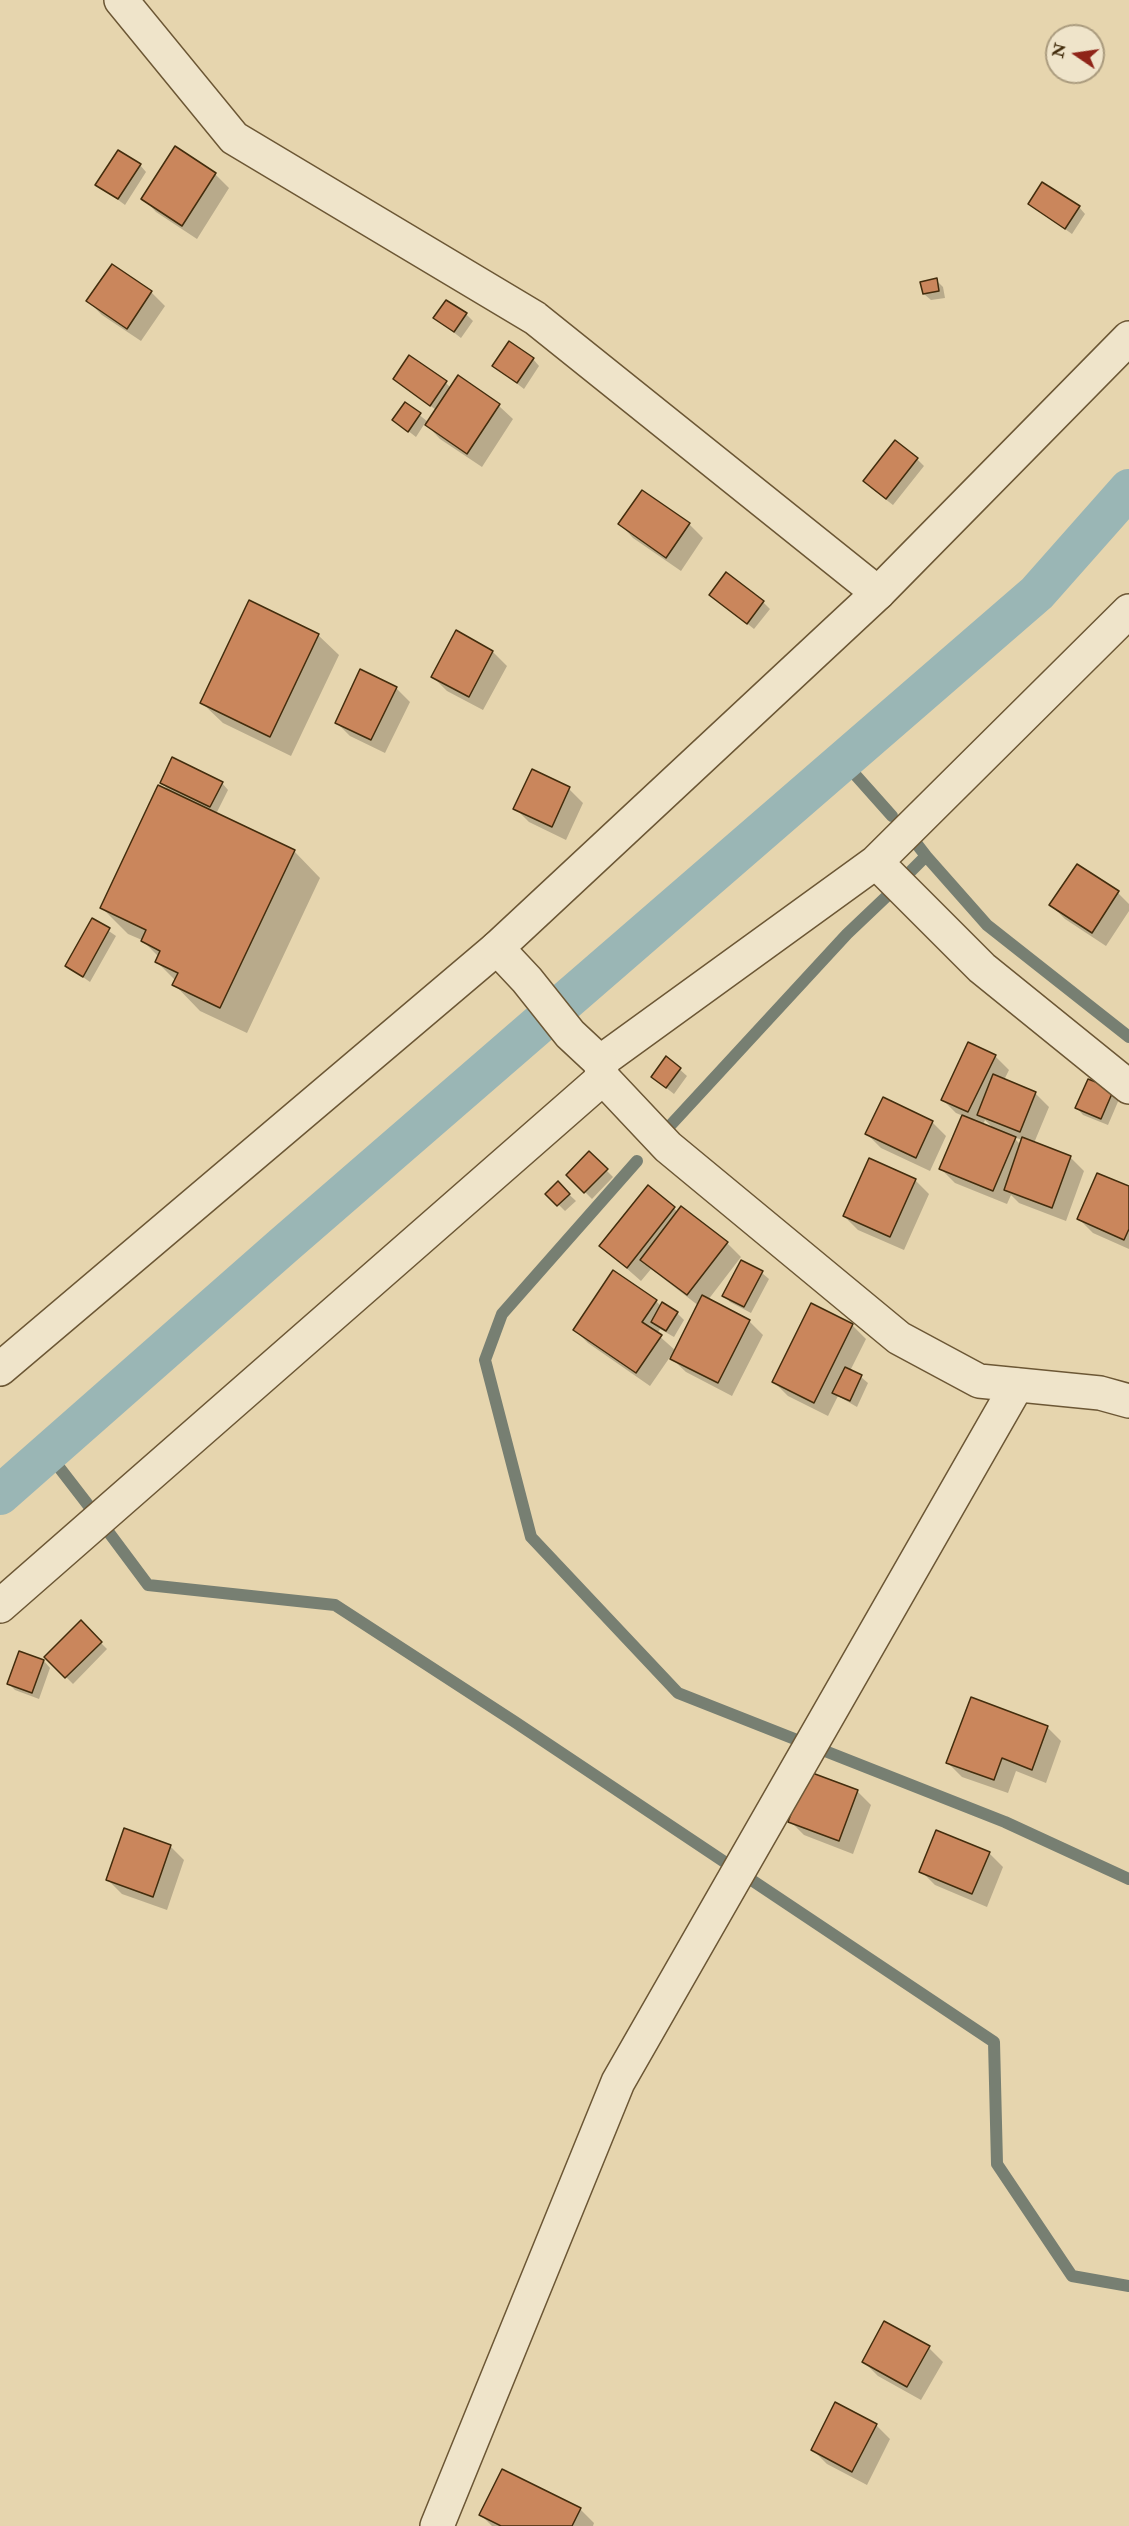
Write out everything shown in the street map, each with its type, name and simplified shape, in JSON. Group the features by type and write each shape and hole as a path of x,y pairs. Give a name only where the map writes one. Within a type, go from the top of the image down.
{"street":[{"path":"121,0 234,138 535,318 878,593"},
{"path":"0,1369 497,948 878,593 1129,338"},
{"path":"0,1606 602,1070 876,862 1129,610"},
{"path":"876,862 982,968 1129,1087"},
{"path":"497,948 527,980 570,1034 668,1147 899,1338 979,1381 1100,1393 1129,1401"},
{"path":"437,2526 618,2082 1017,1385"}],"building":[{"path":"175,146 216,173 182,226 141,199"},
{"path":"118,150 141,164 118,199 95,185"},
{"path":"1042,182 1080,206 1065,229 1028,204"},
{"path":"112,264 152,291 127,329 86,301"},
{"path":"937,278 939,291 923,294 920,282"},
{"path":"446,300 467,313 454,332 433,318"},
{"path":"509,341 534,358 517,383 492,366"},
{"path":"409,355 447,381 430,406 393,379"},
{"path":"458,375 500,404 467,454 425,425"},
{"path":"405,402 421,413 408,432 392,420"},
{"path":"895,440 918,458 886,499 863,481"},
{"path":"642,490 690,523 666,558 618,524"},
{"path":"726,572 764,601 747,624 709,595"},
{"path":"249,600 319,634 270,737 200,703"},
{"path":"456,630 493,651 469,697 431,677"},
{"path":"360,669 397,687 371,740 335,723"},
{"path":"172,757 223,782 210,807 160,783"},
{"path":"532,769 570,787 552,827 513,809"},
{"path":"158,785 295,850 220,1008 172,985 178,973 155,962 160,951 141,941 146,930 100,908"},
{"path":"1077,864 1119,891 1092,933 1049,905"},
{"path":"92,918 110,928 83,977 65,966"},
{"path":"968,1042 996,1055 968,1112 941,1100"},
{"path":"666,1056 681,1068 666,1088 651,1077"},
{"path":"993,1074 1036,1092 1020,1132 977,1115"},
{"path":"1088,1079 1114,1089 1101,1119 1075,1108"},
{"path":"883,1097 933,1121 916,1158 865,1134"},
{"path":"962,1115 1016,1137 993,1191 939,1169"},
{"path":"1022,1137 1071,1156 1052,1208 1004,1190"},
{"path":"589,1151 608,1169 584,1193 566,1175"},
{"path":"869,1158 916,1179 890,1237 843,1216"},
{"path":"1097,1173 1129,1186 1129,1229 1124,1240 1077,1219"},
{"path":"558,1181 570,1194 557,1206 545,1194"},
{"path":"648,1185 675,1207 627,1268 599,1246"},
{"path":"681,1206 728,1242 687,1295 640,1260"},
{"path":"741,1260 763,1271 744,1307 722,1296"},
{"path":"613,1270 657,1300 642,1322 662,1335 636,1373 573,1330"},
{"path":"702,1295 750,1320 718,1383 670,1359"},
{"path":"662,1302 678,1312 666,1331 651,1322"},
{"path":"811,1303 853,1324 814,1403 772,1382"},
{"path":"845,1367 862,1375 850,1401 832,1393"},
{"path":"81,1620 102,1642 65,1678 44,1657"},
{"path":"19,1651 44,1660 32,1693 7,1684"},
{"path":"971,1697 1048,1726 1032,1770 1002,1758 994,1780 946,1763"},
{"path":"807,1771 858,1790 839,1841 788,1822"},
{"path":"124,1828 171,1845 153,1897 106,1880"},
{"path":"936,1830 990,1852 972,1894 919,1872"},
{"path":"884,2321 930,2346 907,2387 862,2362"},
{"path":"835,2402 877,2424 852,2472 811,2450"},
{"path":"502,2469 581,2508 572,2526 501,2526 479,2515"}],"waterway":[{"path":"0,1495 284,1245 1037,593 1129,489"},
{"path":"843,761 892,816"},
{"path":"905,877 926,856 916,843"},
{"path":"926,856 987,925 1129,1037"},
{"path":"667,1129 847,934 887,896"},
{"path":"637,1161 502,1314 485,1360 531,1537 678,1693 1005,1822 1129,1879"},
{"path":"48,1453 92,1510"},
{"path":"104,1526 148,1585 335,1605 515,1722 994,2042 997,2164 1072,2276 1129,2286"}]}
